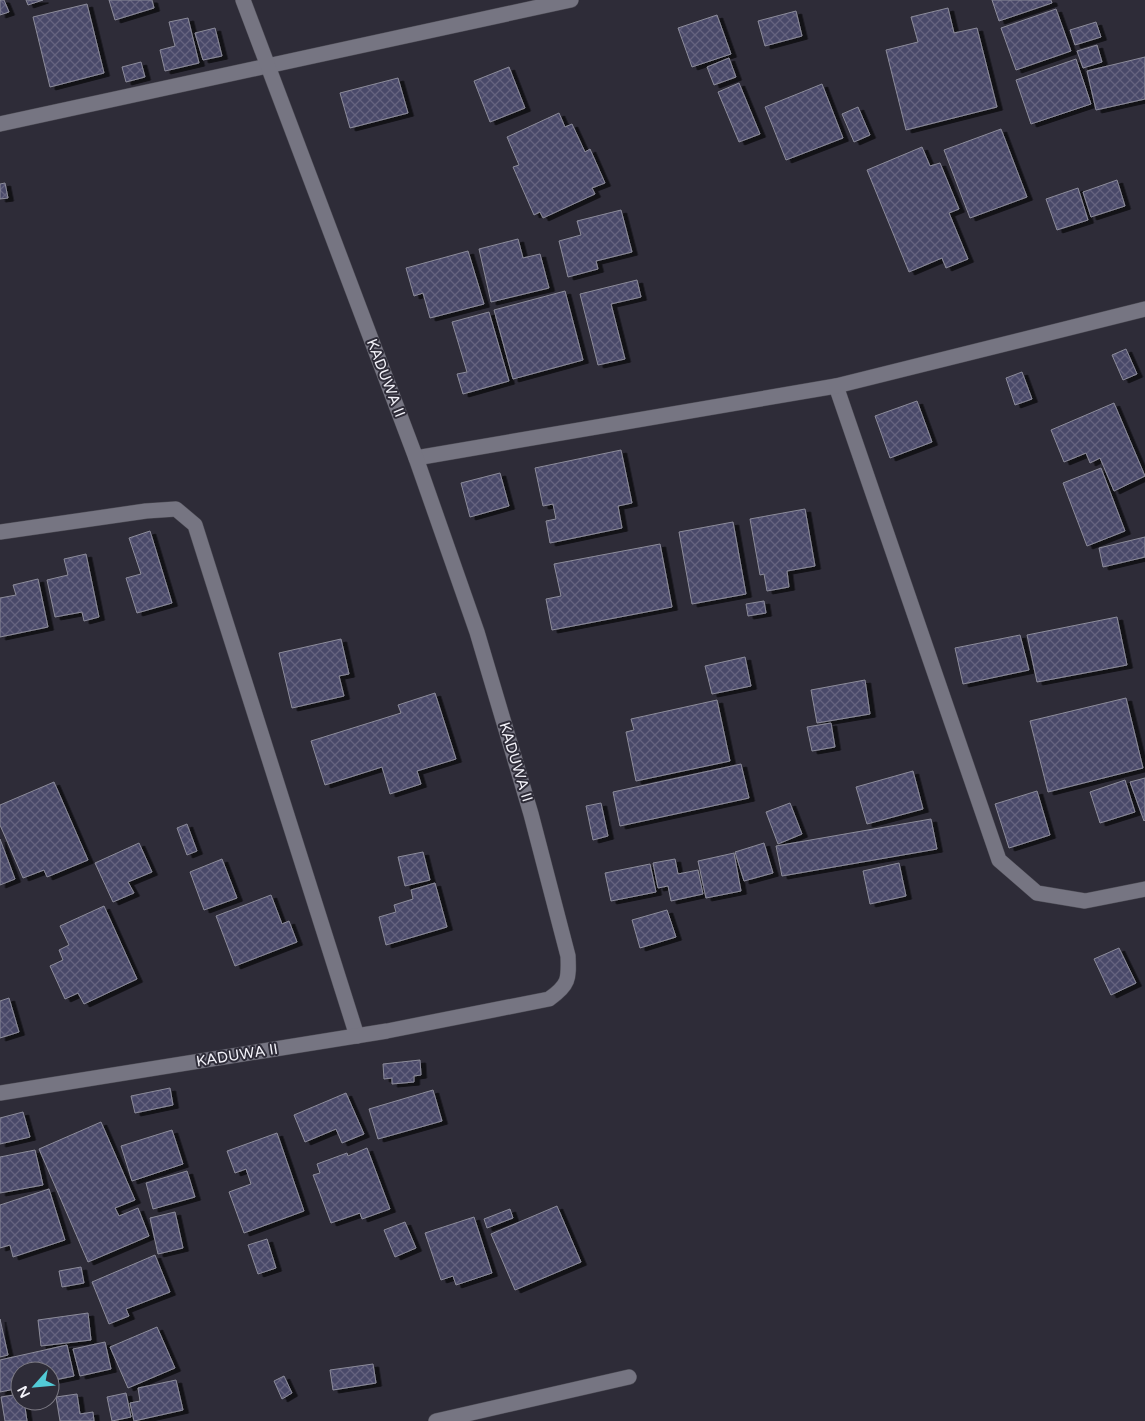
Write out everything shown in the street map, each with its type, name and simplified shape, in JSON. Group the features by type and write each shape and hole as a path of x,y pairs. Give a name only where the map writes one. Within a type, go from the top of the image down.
{"street":[{"name":"KADUWA II","path":"0,1093 357,1036 549,999 563,990 569,973 568,956 531,814 477,632 416,458 243,0"},
{"path":"0,124 571,0"},
{"path":"416,458 836,386 1145,309"},
{"path":"836,386 999,860 1037,893 1085,901 1145,889"},
{"path":"0,532 176,509 195,525 357,1036"},
{"path":"436,1421 629,1378"}],"building":[{"path":"0,0 4,0 9,12 0,15"},
{"path":"26,0 43,0 28,5"},
{"path":"109,0 152,0 154,8 115,20"},
{"path":"992,0 1051,0 1052,3 999,21"},
{"path":"87,4 104,73 50,87 33,17"},
{"path":"948,8 954,33 977,28 997,107 906,130 886,50 918,42 911,17"},
{"path":"1056,9 1071,51 1016,70 1001,28"},
{"path":"796,11 802,36 765,46 758,21"},
{"path":"717,15 731,54 692,67 678,28"},
{"path":"188,18 199,63 165,71 160,50 175,46 169,22"},
{"path":"1096,22 1101,37 1075,45 1070,30"},
{"path":"215,28 222,56 203,60 195,33"},
{"path":"1097,45 1102,62 1083,68 1077,51"},
{"path":"1145,57 1145,99 1096,110 1087,71"},
{"path":"729,58 736,77 714,85 707,67"},
{"path":"1076,59 1091,104 1031,124 1016,80"},
{"path":"141,62 145,77 126,82 122,67"},
{"path":"509,67 525,108 490,122 474,81"},
{"path":"398,78 408,113 350,128 340,93"},
{"path":"739,83 760,134 739,142 718,92"},
{"path":"822,84 843,138 786,160 765,107"},
{"path":"858,107 870,135 854,142 842,114"},
{"path":"559,113 565,127 572,124 585,152 590,149 605,183 592,188 595,194 543,218 540,212 534,215 513,167 519,165 507,137"},
{"path":"1001,129 1027,197 970,218 944,150"},
{"path":"922,147 930,166 940,163 959,209 949,213 968,259 946,268 942,258 909,272 867,170"},
{"path":"1117,180 1125,206 1091,217 1083,192"},
{"path":"5,183 8,198 0,199 0,184"},
{"path":"1078,188 1088,220 1057,230 1046,199"},
{"path":"621,210 632,252 596,261 598,269 568,277 559,241 581,235 577,221"},
{"path":"518,239 523,258 540,254 549,288 491,302 479,249"},
{"path":"468,251 484,304 430,318 423,293 414,296 406,268"},
{"path":"637,280 641,297 611,304 625,359 598,365 580,294"},
{"path":"565,291 583,360 513,379 494,310"},
{"path":"489,312 509,381 463,394 457,374 467,372 452,322"},
{"path":"1126,349 1137,374 1123,380 1112,355"},
{"path":"1022,372 1032,399 1015,405 1006,378"},
{"path":"917,401 932,442 890,458 875,416"},
{"path":"1114,403 1145,476 1114,491 1100,458 1090,463 1086,453 1064,462 1051,430"},
{"path":"621,450 632,503 618,506 622,528 550,543 546,521 556,519 553,504 543,506 535,468"},
{"path":"1101,468 1125,531 1087,546 1063,483"},
{"path":"500,473 509,506 470,517 461,483"},
{"path":"805,509 815,566 787,571 789,587 767,591 764,574 760,575 750,519"},
{"path":"733,522 746,594 692,604 679,532"},
{"path":"150,531 172,603 137,613 126,578 141,574 129,538"},
{"path":"1145,537 1145,557 1103,567 1099,548"},
{"path":"660,544 672,607 552,630 546,599 561,596 554,564"},
{"path":"86,554 99,617 84,621 82,612 55,617 47,580 68,575 64,559"},
{"path":"38,579 48,627 0,637 0,598 16,595 13,585"},
{"path":"764,601 766,613 748,616 746,604"},
{"path":"1117,617 1127,665 1037,682 1027,635"},
{"path":"1020,635 1029,670 963,684 955,648"},
{"path":"341,639 349,674 339,676 344,696 292,708 279,653"},
{"path":"745,657 751,686 712,694 705,666"},
{"path":"865,680 870,714 817,723 811,690"},
{"path":"435,693 456,759 417,771 421,784 390,794 382,767 325,785 311,741 401,713 398,705"},
{"path":"1126,698 1143,768 1048,792 1030,721"},
{"path":"717,700 730,761 636,781 626,732 634,730 631,719"},
{"path":"831,723 835,747 812,751 807,727"},
{"path":"741,764 749,798 620,826 613,792"},
{"path":"913,771 923,809 867,824 856,787"},
{"path":"1145,778 1145,820 1144,821 1130,782"},
{"path":"1125,780 1135,812 1100,823 1090,792"},
{"path":"54,782 88,860 47,877 44,870 23,878 0,825 0,805"},
{"path":"1037,791 1050,835 1009,848 995,804"},
{"path":"601,803 608,836 593,840 586,806"},
{"path":"790,803 802,834 778,844 766,812"},
{"path":"931,819 937,849 782,876 776,846"},
{"path":"187,824 197,851 187,855 177,828"},
{"path":"0,839 15,879 0,885"},
{"path":"139,843 152,872 128,882 134,893 113,902 95,863"},
{"path":"764,843 773,873 744,881 735,852"},
{"path":"423,852 430,880 405,886 398,857"},
{"path":"734,853 741,891 706,898 698,861"},
{"path":"222,859 237,898 204,910 190,872"},
{"path":"675,859 678,874 698,870 703,894 671,901 668,886 658,888 653,863"},
{"path":"899,863 906,896 870,904 863,871"},
{"path":"650,864 656,892 611,901 605,873"},
{"path":"435,883 447,927 386,945 379,917 396,912 394,905 413,899 411,890"},
{"path":"271,895 282,924 289,921 297,942 235,966 216,916"},
{"path":"104,906 137,979 84,1004 78,993 65,999 50,966 63,960 59,950 69,945 60,926"},
{"path":"667,910 676,937 640,948 632,920"},
{"path":"1119,948 1136,983 1111,995 1094,959"},
{"path":"9,998 19,1032 0,1038 0,1001"},
{"path":"420,1060 421,1075 414,1076 414,1082 392,1084 392,1078 384,1079 383,1064"},
{"path":"170,1088 173,1105 135,1113 131,1096"},
{"path":"433,1090 442,1121 378,1139 369,1109"},
{"path":"346,1093 364,1134 342,1143 336,1129 305,1142 294,1115"},
{"path":"23,1112 30,1137 0,1144 0,1118"},
{"path":"101,1122 135,1200 115,1208 119,1216 138,1208 149,1236 88,1262 39,1149"},
{"path":"172,1130 183,1164 132,1181 121,1146"},
{"path":"277,1133 304,1211 244,1233 229,1192 251,1184 246,1169 235,1173 227,1151"},
{"path":"367,1148 390,1209 362,1219 360,1213 331,1223 313,1175 320,1173 317,1164 347,1153 348,1156"},
{"path":"35,1150 43,1185 0,1193 0,1157"},
{"path":"187,1171 195,1197 153,1209 146,1183"},
{"path":"49,1189 65,1240 13,1257 10,1245 0,1248 0,1205"},
{"path":"557,1206 581,1262 515,1290 491,1234"},
{"path":"510,1209 513,1218 487,1228 484,1219"},
{"path":"175,1212 183,1248 158,1254 150,1218"},
{"path":"474,1217 492,1273 456,1285 453,1276 441,1280 425,1233"},
{"path":"405,1222 416,1248 395,1257 384,1230"},
{"path":"267,1239 276,1268 258,1274 248,1245"},
{"path":"155,1255 170,1292 126,1309 129,1316 109,1324 92,1282"},
{"path":"81,1267 84,1283 62,1287 59,1271"},
{"path":"88,1313 91,1340 41,1346 38,1320"},
{"path":"0,1319 8,1355 0,1357"},
{"path":"157,1327 175,1368 128,1388 110,1347"},
{"path":"105,1342 111,1369 80,1376 73,1349"},
{"path":"67,1345 74,1376 60,1379 60,1361 10,1361 10,1390 0,1392 0,1360"},
{"path":"373,1364 376,1383 333,1390 330,1370"},
{"path":"284,1376 292,1393 282,1399 274,1381"},
{"path":"176,1380 183,1410 134,1421 130,1403 140,1401 138,1388"},
{"path":"126,1393 131,1417 112,1421 107,1397"},
{"path":"77,1394 80,1414 93,1412 94,1421 60,1421 58,1411 60,1411 60,1396"},
{"path":"10,1396 10,1411 26,1411 27,1421 5,1421 1,1397"}]}
